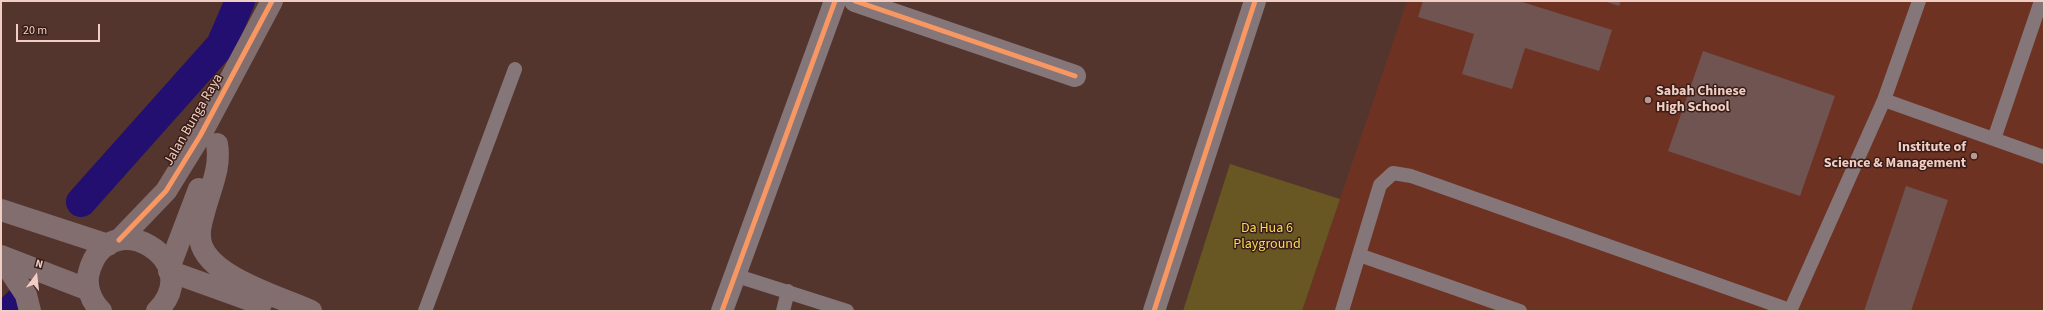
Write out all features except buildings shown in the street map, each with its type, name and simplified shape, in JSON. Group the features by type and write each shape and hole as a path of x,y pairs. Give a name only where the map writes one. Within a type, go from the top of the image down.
{"main road":[{"name":"Jalan Bunga Raya","path":"91,303 87,277 91,264 98,253 114,242 166,191 200,136 242,61 272,1"},
{"name":"Jalan Bunga Raya","path":"169,270 194,201 218,144 242,61"},
{"path":"218,144 219,156 217,171 205,210 200,236 206,255 225,273 256,289 311,311"},
{"path":"1,210 114,242 132,239 144,242 155,248 163,257 169,270 170,283 168,295 163,305 156,311"},
{"path":"1,257 91,303"},
{"path":"1,257 26,295 30,311"},
{"path":"169,270 281,311"}],"street":[{"path":"722,311 835,1"},
{"path":"854,1 1075,76"},
{"path":"1154,311 1255,1"}],"lane":[{"path":"1342,311 1380,185 1393,174 1411,176 1790,311 1884,100 1919,1"},
{"path":"1994,139 2041,1"},
{"path":"425,311 515,69"},
{"path":"1884,100 2044,157"},
{"path":"1359,255 1520,311"},
{"path":"734,275 847,311"},
{"path":"783,311 788,291"}],"shaded area":[{"name":"Sabah Chinese High School","path":"1407,1 2044,1 2044,311 1302,311"}],"green space":[{"name":"Da Hua 6 Playground","path":"1230,164 1340,199 1302,311 1183,311"}],"waterway":[{"path":"81,202 221,45 240,1"},
{"path":"10,311 19,302"}],"cycle path":[{"path":"119,240 166,191 200,136 272,1"},
{"path":"722,311 835,1"},
{"path":"855,1 1075,76"},
{"path":"1154,311 1255,1"}],"place":[{"name":"Sabah Chinese High School","path":"1648,100"},
{"name":"Institute of Science & Management","path":"1974,156"}]}
